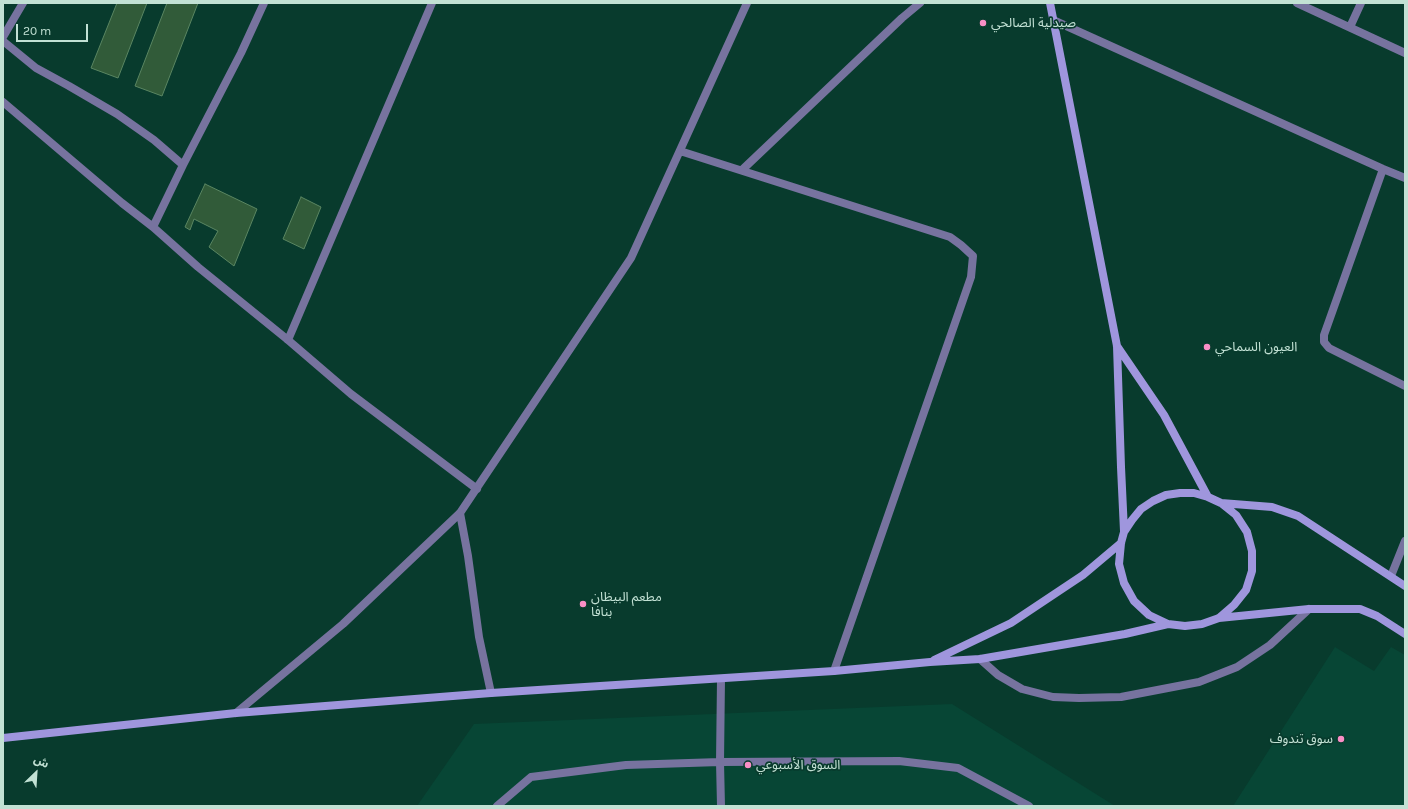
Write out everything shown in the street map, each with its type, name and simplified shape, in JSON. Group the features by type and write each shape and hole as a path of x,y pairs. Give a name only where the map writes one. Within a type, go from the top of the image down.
{"main road":[{"path":"1050,3 1117,346 1120,467 1124,532"},
{"path":"1117,346 1164,415 1208,497"},
{"path":"1219,618 1234,605 1246,590 1252,571 1252,551 1247,532 1236,515 1221,503 1208,497 1187,493 1166,495 1153,501 1141,509 1124,532 1121,543 1119,564 1124,583 1134,601 1149,615 1168,624 1185,626 1202,624 1219,618 1309,609 1360,609 1377,616 1405,634"},
{"path":"1221,503 1272,507 1298,516 1405,586"},
{"path":"930,662 1017,620 1083,575 1121,543"},
{"path":"3,738 236,713 492,693 721,679 980,659 1125,634 1168,624"}],"street":[{"path":"3,37 23,3"},
{"path":"153,227 182,165 241,53 264,3"},
{"path":"288,340 432,3"},
{"path":"236,713 343,624 460,513 631,258 747,3"},
{"path":"742,170 902,18 920,3"},
{"path":"1297,3 1405,53"},
{"path":"1350,27 1361,3"},
{"path":"1053,20 1405,178"},
{"path":"3,41 36,68 117,114 154,140 182,165"},
{"path":"3,102 122,203 153,227 198,267 352,394 477,489"},
{"path":"680,151 950,237 973,256 971,277 834,671"},
{"path":"1383,169 1324,335 1324,342 1330,348 1405,386"},
{"path":"460,513 480,637 492,693"},
{"path":"1391,576 1405,541"},
{"path":"980,659 998,675 1030,691 1053,697 1121,697 1199,682 1237,667 1270,645 1309,609"},
{"path":"721,679 721,806"},
{"path":"497,806 531,777 626,765 720,762 900,761 958,768 1029,806"}],"shaded area":[{"name":"سوق تندوف","path":"1335,647 1374,671 1391,647 1405,655 1405,806 1233,806"},
{"name":"السوق الأسبوعي","path":"952,704 1115,806 417,806 474,724"}],"building":[{"path":"117,3 147,3 118,78 91,68"},
{"path":"167,3 198,3 162,96 135,86"},
{"path":"205,184 257,209 234,266 209,247 218,231 194,219 190,230 185,227"},
{"path":"301,197 321,207 304,249 283,239"}],"place":[{"name":"صيدلية الصالحي","path":"983,23"},
{"name":"العيون السماحي","path":"1207,347"},
{"name":"مطعم البيظان بنافا","path":"583,604"},
{"name":"سوق تندوف","path":"1341,739"},
{"name":"السوق الأسبوعي","path":"748,765"}]}
